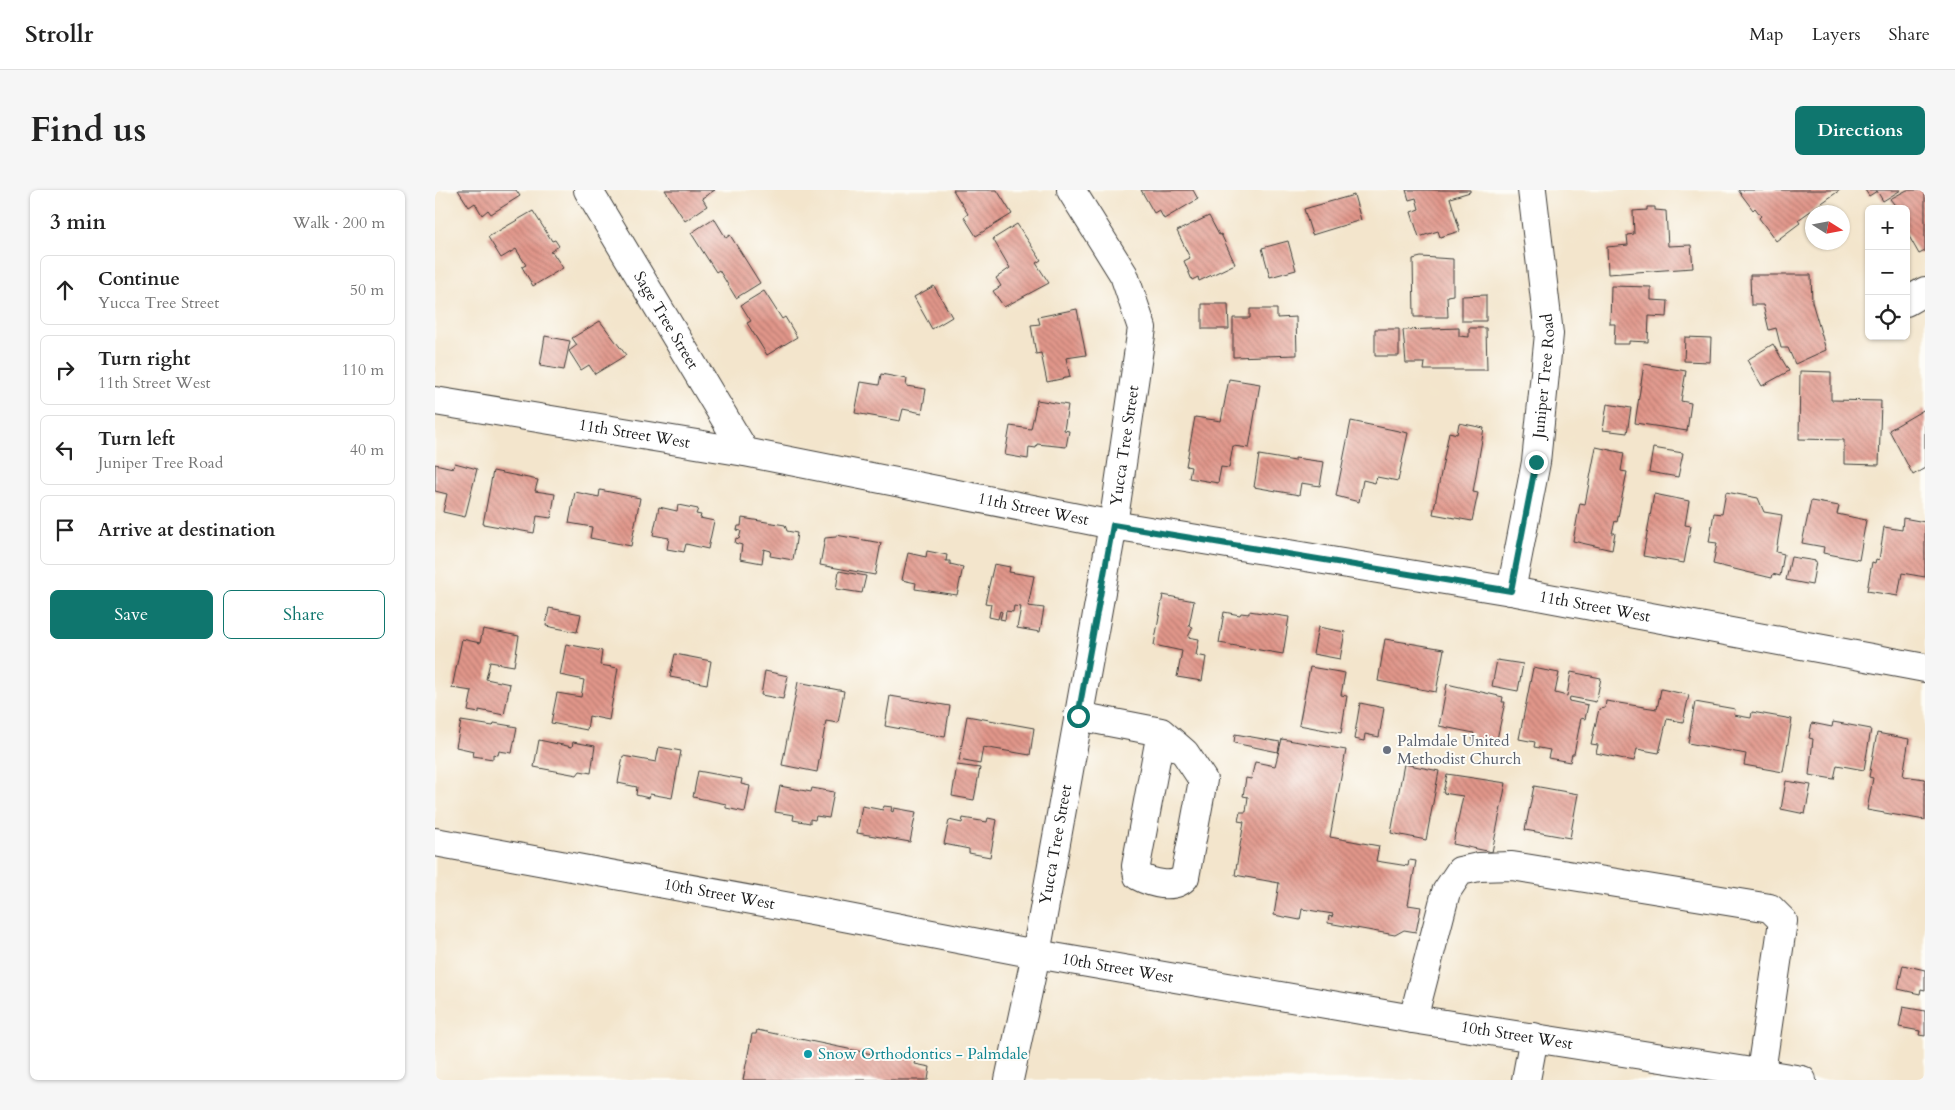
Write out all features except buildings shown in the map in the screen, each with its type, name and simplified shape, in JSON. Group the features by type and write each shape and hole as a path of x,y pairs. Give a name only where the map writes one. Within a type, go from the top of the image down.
{"street":[{"name":"Sage Tree Street","path":"588,190 745,452"},
{"name":"Yucca Tree Street","path":"1009,1080 1035,954 1113,525 1142,328 1124,275 1071,190"},
{"name":"Juniper Tree Road","path":"1511,591 1536,462 1549,334 1532,190"},
{"path":"1910,300 1925,291"},
{"name":"11th Street West","path":"435,401 745,452 1113,525 1511,591 1925,668"},
{"path":"1078,716 1161,732 1185,753 1203,780 1185,877 1181,882 1173,885 1146,880 1138,876 1136,866 1161,732"},
{"name":"10th Street West","path":"435,842 1035,954 1413,1019 1761,1072 1802,1080"},
{"path":"1413,1019 1446,892 1460,871 1512,866 1770,908 1783,921 1761,1072"},
{"path":"1526,1080 1534,1037"}],"place":[{"name":"Palmdale United Methodist Church","path":"1387,750"},
{"name":"Snow Orthodontics - Palmdale","path":"808,1054"}],"route":[{"path":"1078,716 1113,525 1511,591 1536,462"}]}
